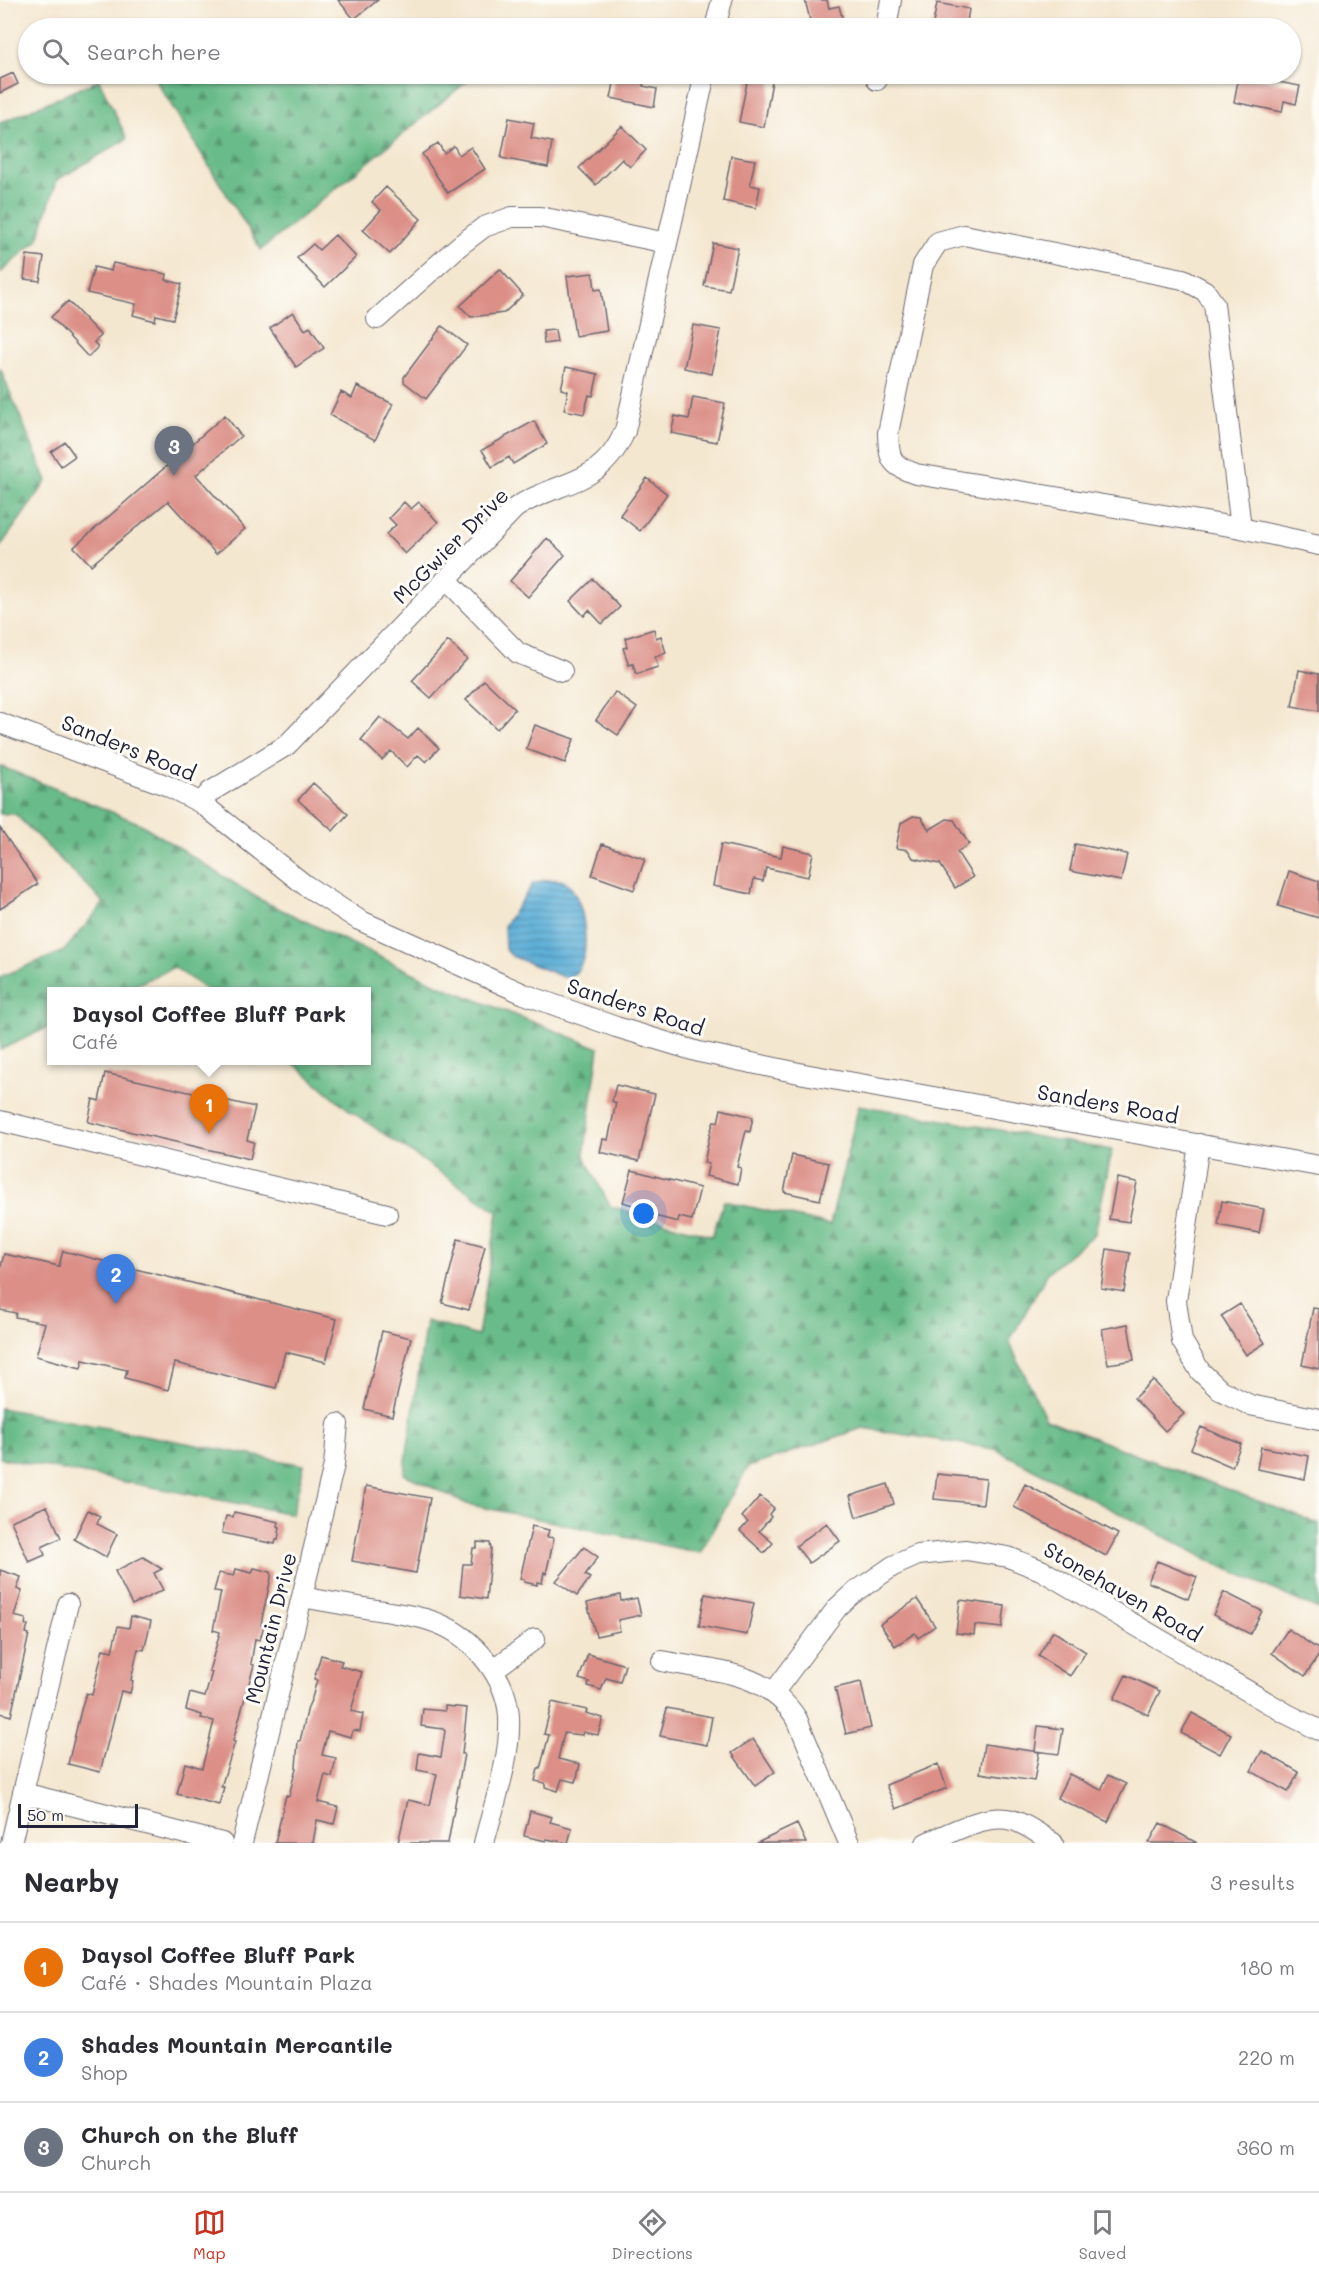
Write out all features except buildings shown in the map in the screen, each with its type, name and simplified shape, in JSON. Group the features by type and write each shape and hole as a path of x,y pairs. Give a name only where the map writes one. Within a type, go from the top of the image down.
{"street":[{"path":"718,18 722,0"},
{"path":"888,18 891,0"},
{"name":"McGwier Drive","path":"201,803 210,792 287,745 515,508 537,495 577,481 594,472 618,447 625,430 703,84"},
{"path":"377,319 472,235 499,220 525,216 540,217 667,243"},
{"path":"1241,528 1214,304 1205,291 1184,279 964,235 938,242 923,265 888,433 889,455 898,468 916,474 1241,528 1319,545"},
{"path":"447,580 518,653 562,671"},
{"name":"Sanders Road","path":"0,723 168,786 201,803 305,885 359,920 524,994 616,1027 699,1052 804,1074 1319,1166"},
{"path":"0,1121 387,1214"},
{"path":"1199,1144 1176,1301 1182,1341 1200,1371 1220,1390 1250,1405 1319,1419"},
{"name":"Mountain Drive","path":"242,1843 334,1465 338,1424"},
{"name":"Stonehaven Road","path":"774,1692 837,1608 851,1595 893,1566 918,1555 966,1550 1008,1557 1041,1570 1287,1714 1319,1730"},
{"path":"302,1597 437,1622 464,1640 493,1670 497,1676 509,1716 507,1742 484,1843"},
{"path":"11,1843 68,1604"},
{"path":"493,1670 535,1639"},
{"path":"662,1661 757,1682 774,1692 787,1705 796,1719 849,1843"},
{"path":"23,1793 222,1843"},
{"path":"926,1843 978,1822 1000,1818 1014,1821 1053,1843"}],"green space":[{"path":"90,84 101,84 127,139 57,180 38,239 0,273 0,123"},
{"path":"158,84 464,84 261,250"},
{"path":"0,368 47,481 0,547"},
{"path":"0,766 141,824 259,899 436,984 599,1048 584,1156 610,1206 712,1236 724,1201 830,1225 859,1105 1112,1150 1095,1233 1048,1272 1009,1342 1046,1419 1319,1524 1319,1610 1221,1566 995,1449 863,1428 748,1467 700,1553 467,1504 404,1474 426,1321 478,1336 498,1212 349,1110 296,1065 371,1065 371,987 202,987 174,967 132,987 47,987 47,1028 0,1050 0,977 64,951 104,903 15,814 0,814"},
{"path":"0,1408 304,1465 292,1514 0,1458"}],"water":[{"path":"545,880 561,880 571,887 582,912 585,943 583,957 579,968 569,976 563,977 512,956 505,949 504,926 533,884"}],"place":[{"name":"Church on the Bluff","path":"174,476"},
{"name":"Daysol Coffee Bluff Park","path":"209,1134"},
{"name":"Shades Mountain Mercantile","path":"116,1304"}]}
